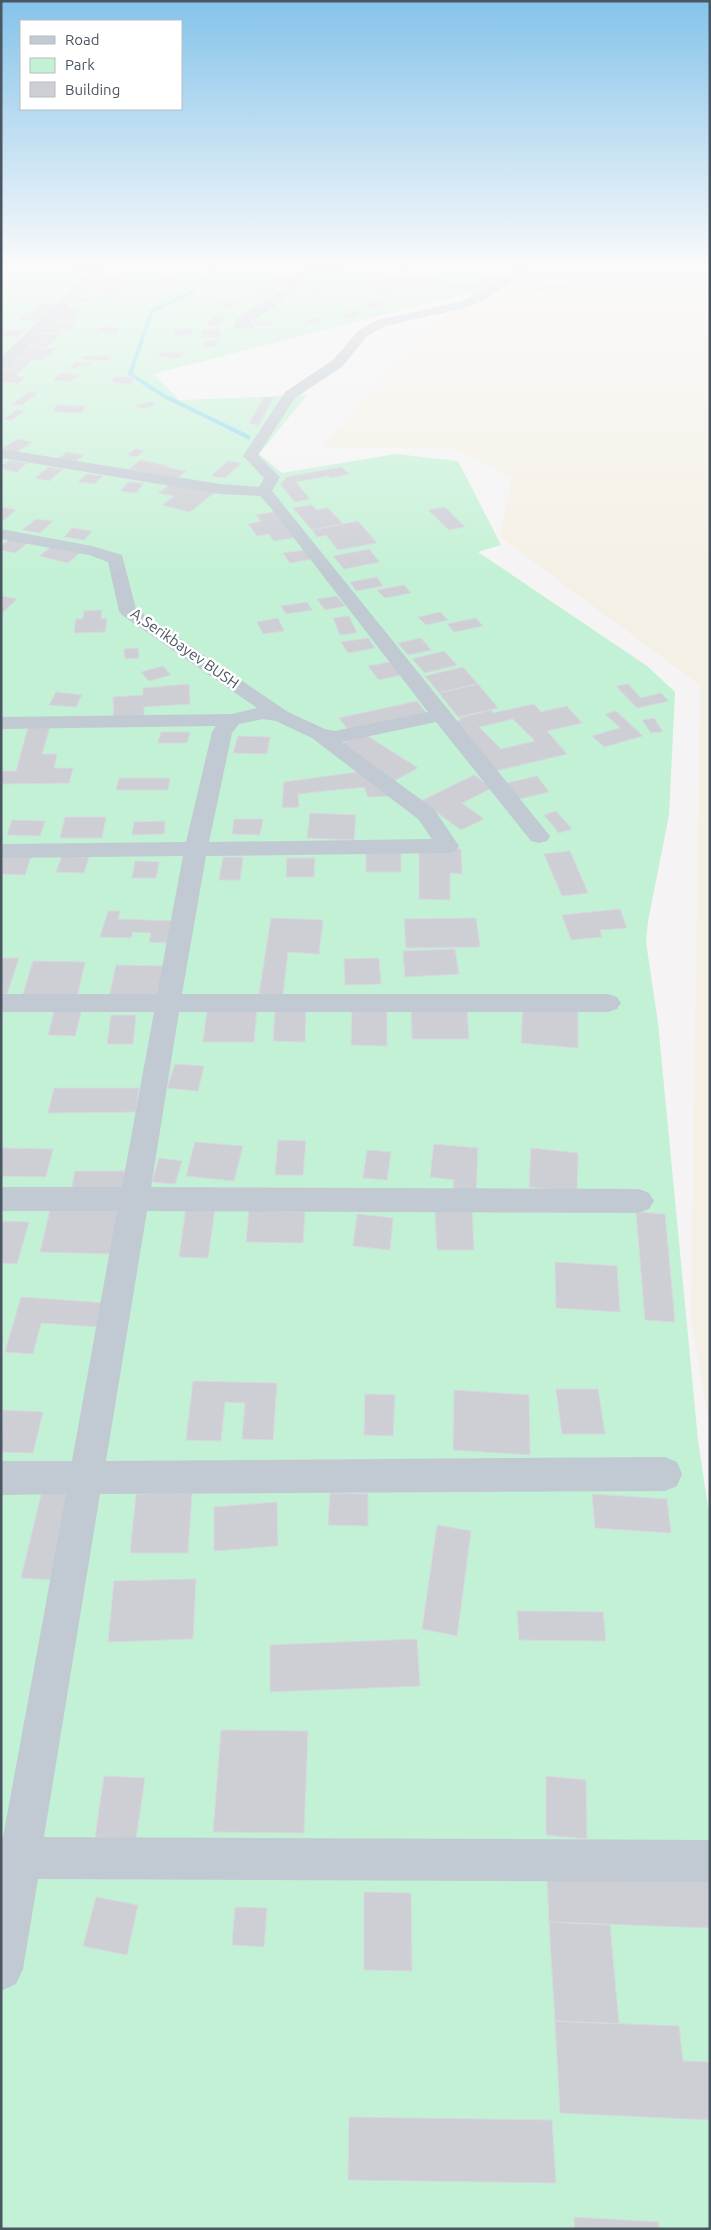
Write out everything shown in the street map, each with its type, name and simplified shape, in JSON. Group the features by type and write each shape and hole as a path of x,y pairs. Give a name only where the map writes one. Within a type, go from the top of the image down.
{"street":[{"path":"264,492 272,477 250,456 290,395 329,369"},
{"path":"1,453 220,488 264,492 276,504 441,716 539,836"},
{"name":"A,Serikbayev BUSH","path":"1,534 92,551 116,559 128,611 281,716"},
{"path":"1,723 232,720 263,713 281,716 319,734 426,814 448,846 1,851"},
{"path":"319,734 335,736 441,716"},
{"path":"1,1969 11,1857 86,1479 196,849 222,732 232,720"},
{"path":"1,1003 608,1003"},
{"path":"1,1199 639,1201"},
{"path":"1,1478 86,1479 665,1474"},
{"path":"11,1857 710,1861"}],"green space":[{"path":"1,369 172,369 153,374 180,400 307,395 259,454 282,473 396,454 458,461 501,545 478,552 647,666 675,692 669,815 648,921 646,942 658,1023 698,1440 710,1521 710,2229 1,2229"}],"sand":[{"path":"390,369 710,369 710,1427 691,1319 700,685 500,537 512,478 456,449 322,446"}],"building":[{"path":"1,369 23,369 20,372"},
{"path":"1,370 20,372 16,376 25,377 18,384 1,382"},
{"path":"61,373 79,375 70,382 53,380"},
{"path":"115,376 136,378 130,384 110,382"},
{"path":"28,392 38,393 22,405 12,404"},
{"path":"264,397 274,398 258,426 249,423"},
{"path":"152,402 156,404 143,409 135,405"},
{"path":"56,405 86,406 82,413 53,412"},
{"path":"16,410 24,411 12,420 4,419"},
{"path":"17,439 32,442 17,452 2,449"},
{"path":"135,449 144,451 136,457 127,455"},
{"path":"67,452 84,455 74,463 57,460"},
{"path":"9,460 27,463 17,472 1,469 1,466"},
{"path":"140,460 186,471 177,478 129,469"},
{"path":"228,461 241,463 225,478 211,476"},
{"path":"49,467 63,469 49,481 35,478"},
{"path":"341,467 350,474 296,482 310,499 295,502 280,484 287,477"},
{"path":"86,474 103,476 94,484 78,482"},
{"path":"128,482 144,483 136,493 120,491"},
{"path":"171,484 214,493 190,512 162,505 174,496 158,493"},
{"path":"312,505 317,510 328,508 343,524 312,530 293,508"},
{"path":"1,507 16,510 2,522"},
{"path":"445,507 465,527 449,530 428,510"},
{"path":"278,511 297,537 274,541 269,534 257,536 248,524 261,521 256,515"},
{"path":"36,519 53,521 40,533 22,530"},
{"path":"358,521 377,543 338,550 326,535 317,537 312,530"},
{"path":"72,528 92,531 84,540 64,537"},
{"path":"12,537 30,541 15,553 1,550 1,546"},
{"path":"53,546 81,552 68,563 39,556"},
{"path":"369,549 380,562 344,569 333,556"},
{"path":"305,550 312,559 290,563 283,553"},
{"path":"377,577 383,586 356,591 350,582"},
{"path":"404,585 411,593 385,598 377,590"},
{"path":"1,596 17,599 1,614"},
{"path":"337,596 345,606 325,610 317,599"},
{"path":"307,602 312,610 286,614 281,606"},
{"path":"102,610 101,619 107,618 105,632 74,633 76,619 83,619 84,611"},
{"path":"440,612 448,620 426,625 418,617"},
{"path":"349,616 357,633 340,635 333,618"},
{"path":"278,618 284,631 263,634 257,622"},
{"path":"476,618 483,626 454,632 447,624"},
{"path":"368,638 375,648 348,653 341,642"},
{"path":"421,638 431,650 408,655 398,643"},
{"path":"138,648 139,658 125,659 124,649"},
{"path":"444,651 457,665 425,673 412,659"},
{"path":"390,662 401,675 379,680 368,666"},
{"path":"163,666 171,675 149,681 141,672"},
{"path":"463,667 478,684 439,693 425,676"},
{"path":"189,684 190,704 144,707 144,716 114,719 113,697 143,695 143,688"},
{"path":"478,684 498,708 458,717 439,693"},
{"path":"628,684 641,698 661,693 669,701 637,708 616,686"},
{"path":"56,692 82,695 76,707 49,705"},
{"path":"417,701 427,714 349,731 339,718"},
{"path":"534,704 541,712 567,706 582,723 547,731 567,754 492,772 453,722 461,720 459,718 491,710 493,713","holes":["513,719 535,741 501,749 479,727"]},
{"path":"616,711 643,736 604,747 592,736 620,728 605,714"},
{"path":"654,718 663,732 651,733 642,720"},
{"path":"28,727 50,727 42,754 57,754 54,768 73,768 69,783 1,784 1,771 16,771"},
{"path":"161,732 190,732 187,743 158,743"},
{"path":"363,733 418,768 394,781 339,745"},
{"path":"238,736 270,737 267,754 233,753"},
{"path":"364,771 393,796 368,797 364,787 298,794 299,807 282,808 284,782"},
{"path":"474,775 492,788 462,803 484,819 461,830 421,801"},
{"path":"537,776 549,792 515,800 503,784"},
{"path":"119,778 170,778 168,790 116,790"},
{"path":"556,811 572,829 559,833 544,815"},
{"path":"310,813 356,815 354,840 307,838"},
{"path":"65,817 106,817 102,838 60,838"},
{"path":"234,819 263,819 260,835 232,834"},
{"path":"12,820 45,821 40,836 7,835"},
{"path":"165,821 164,834 132,835 134,822"},
{"path":"419,848 461,849 462,874 450,873 450,900 419,899"},
{"path":"570,851 588,893 562,896 544,854"},
{"path":"366,853 401,853 401,872 366,872"},
{"path":"3,856 31,857 25,875 1,874"},
{"path":"62,856 89,857 84,873 56,872"},
{"path":"223,857 243,857 240,880 219,880"},
{"path":"287,858 315,858 314,877 286,877"},
{"path":"135,861 159,862 156,878 132,878"},
{"path":"620,909 627,928 600,930 602,937 571,940 562,915"},
{"path":"108,911 120,911 118,919 175,921 171,943 149,942 151,933 133,932 131,938 100,937"},
{"path":"271,918 323,920 319,954 288,952 283,995 259,994"},
{"path":"476,918 480,947 406,948 404,919"},
{"path":"455,949 459,974 405,977 403,951"},
{"path":"1,958 19,958 7,994 1,994"},
{"path":"379,958 381,984 345,985 344,959"},
{"path":"33,961 85,962 77,997 22,997"},
{"path":"116,965 167,966 161,998 109,997"},
{"path":"523,1005 578,1009 578,1048 521,1043"},
{"path":"411,1006 467,1007 469,1039 412,1039"},
{"path":"55,1008 82,1009 75,1036 48,1035"},
{"path":"207,1009 257,1010 254,1042 203,1042"},
{"path":"275,1010 306,1010 305,1042 273,1041"},
{"path":"352,1010 387,1011 387,1046 351,1045"},
{"path":"111,1015 136,1015 133,1044 107,1044"},
{"path":"175,1064 204,1066 198,1091 167,1088"},
{"path":"54,1088 139,1088 136,1112 48,1113"},
{"path":"278,1140 306,1141 303,1175 275,1175"},
{"path":"195,1142 243,1146 234,1181 186,1176"},
{"path":"434,1144 478,1148 476,1192 453,1190 454,1180 430,1177"},
{"path":"1,1148 53,1149 46,1177 1,1176"},
{"path":"531,1148 578,1153 577,1193 529,1187"},
{"path":"367,1150 391,1152 387,1180 363,1178"},
{"path":"159,1158 182,1161 175,1184 152,1182"},
{"path":"75,1171 126,1171 122,1192 71,1192"},
{"path":"51,1206 123,1207 114,1254 40,1252"},
{"path":"186,1208 215,1208 208,1258 179,1257"},
{"path":"249,1210 305,1212 303,1243 246,1242"},
{"path":"435,1211 472,1211 474,1250 437,1250"},
{"path":"636,1212 665,1214 675,1322 645,1320"},
{"path":"357,1214 393,1218 390,1250 353,1246"},
{"path":"1,1221 29,1222 17,1264 1,1263"},
{"path":"555,1262 617,1266 620,1312 556,1308"},
{"path":"21,1297 106,1303 100,1327 41,1323 33,1354 5,1352"},
{"path":"193,1381 277,1383 273,1440 242,1439 245,1403 225,1402 221,1441 186,1440"},
{"path":"556,1389 598,1389 605,1434 562,1434"},
{"path":"454,1390 529,1395 530,1455 453,1450"},
{"path":"365,1394 395,1395 393,1436 364,1435"},
{"path":"3,1410 43,1412 33,1453 1,1452"},
{"path":"44,1482 73,1484 52,1580 21,1578"},
{"path":"192,1493 188,1553 130,1553 136,1494"},
{"path":"330,1493 368,1494 368,1526 328,1525"},
{"path":"592,1494 667,1499 671,1533 595,1528"},
{"path":"277,1502 278,1546 214,1551 214,1507"},
{"path":"437,1525 471,1531 457,1636 422,1629"},
{"path":"196,1579 193,1639 108,1642 114,1581"},
{"path":"517,1611 603,1612 606,1641 519,1640"},
{"path":"417,1639 420,1686 270,1692 270,1645"},
{"path":"221,1730 308,1731 304,1833 213,1832"},
{"path":"104,1776 145,1778 136,1839 95,1837"},
{"path":"546,1776 586,1780 587,1839 546,1835"},
{"path":"547,1875 710,1881 710,1928 549,1922"},
{"path":"364,1892 411,1893 412,1971 364,1970"},
{"path":"96,1897 138,1905 127,1955 83,1946"},
{"path":"235,1907 267,1908 264,1947 232,1945"},
{"path":"549,1922 610,1925 619,2024 555,2021"},
{"path":"555,2021 679,2026 683,2061 709,2062 710,2120 560,2113"},
{"path":"349,2117 552,2120 556,2183 348,2180"},
{"path":"574,2217 659,2222 659,2229 575,2229"}],"waterway":[{"path":"132,369 130,374 164,396 232,429"},
{"path":"232,429 248,437"}]}
